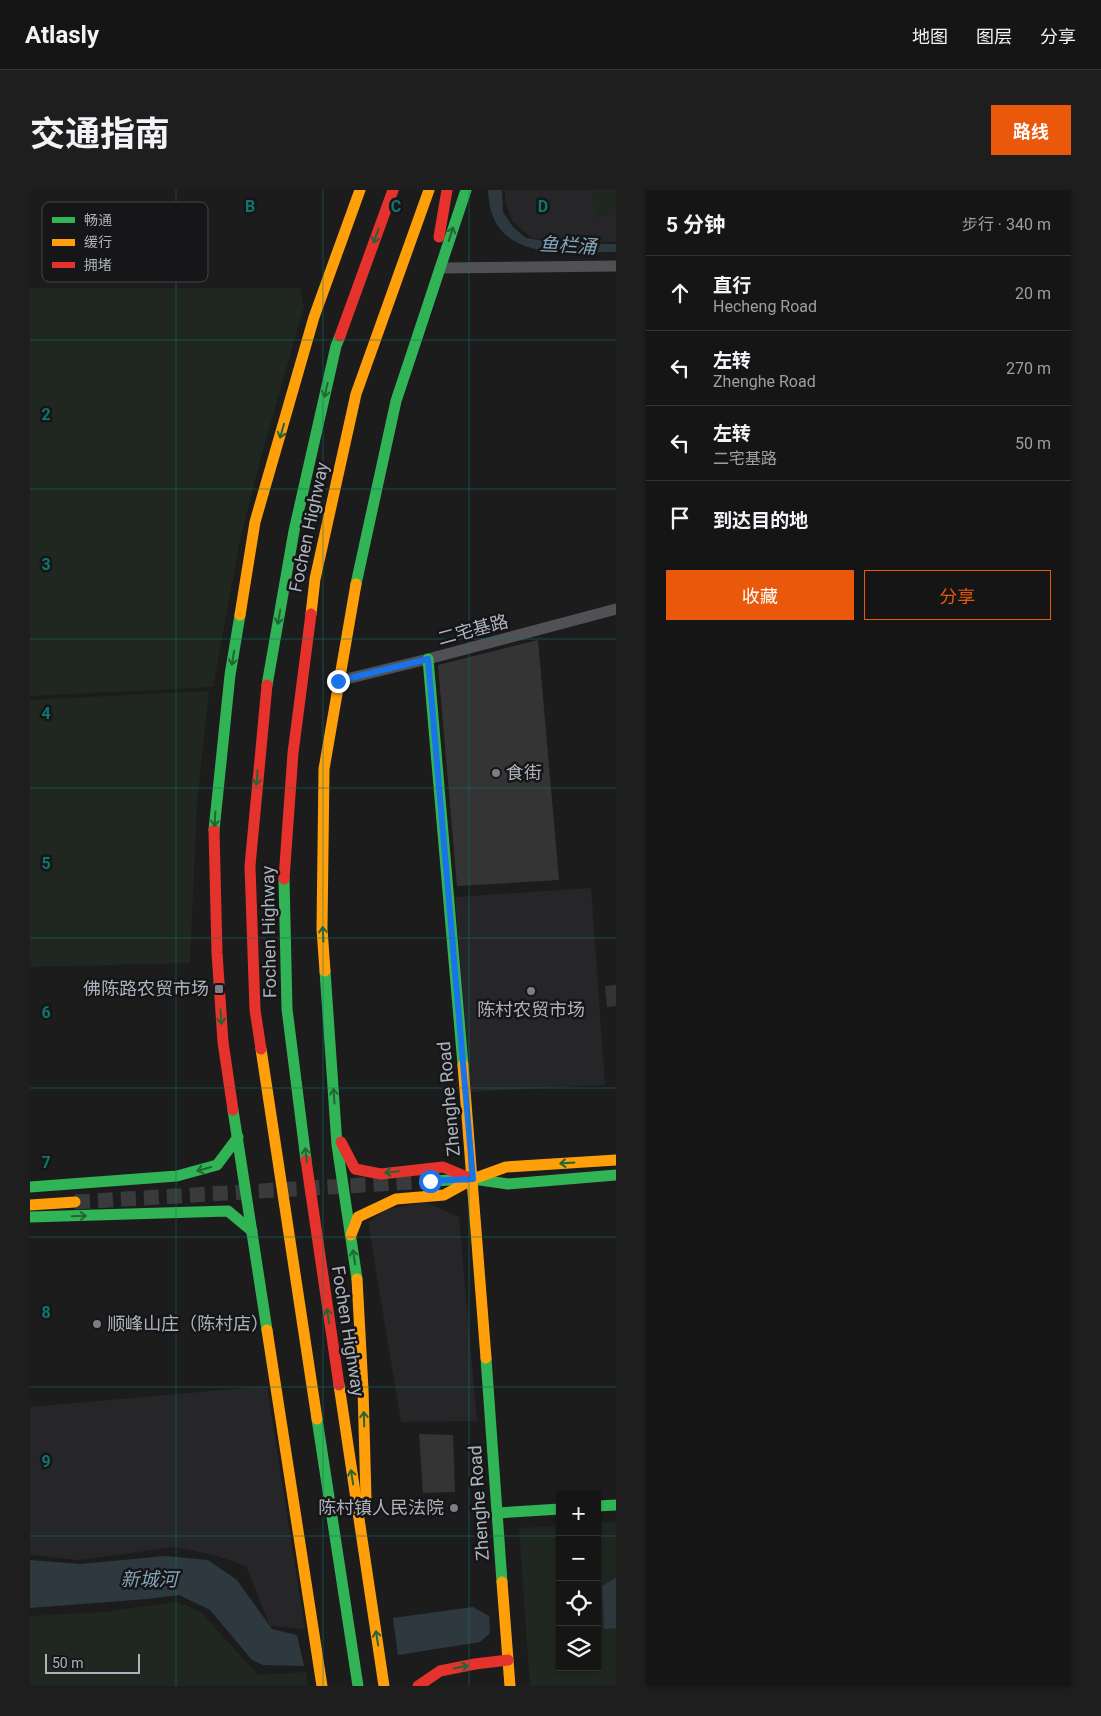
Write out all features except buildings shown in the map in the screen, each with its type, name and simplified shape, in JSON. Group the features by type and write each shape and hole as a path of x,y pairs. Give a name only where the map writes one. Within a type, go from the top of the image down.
{"main road":[{"path":"322,1686 223,1042 217,953 214,820 230,675 255,522 314,317 360,190"},
{"name":"Fochen Highway","path":"358,1686 256,1010 250,866 265,694 294,530 336,346 393,190"},
{"name":"Fochen Highway","path":"384,1686 317,1245 287,1008 284,873 293,753 314,579 356,394 429,190"},
{"path":"419,330 447,190"},
{"path":"369,1590 363,1389 356,1268 336,1130 322,929 324,769 356,584 396,400 466,190"},
{"path":"314,317 366,208"},
{"name":"Zhenghe Road","path":"428,659 473,1179 510,1686"},
{"path":"336,1130 348,1158 355,1168 381,1174 443,1167 473,1179"},
{"path":"30,1187 177,1176 217,1165 238,1137"},
{"path":"351,1235 358,1217 396,1199 444,1194 473,1179 506,1166 616,1160"},
{"path":"430,1181 473,1179 508,1184 616,1175"},
{"path":"30,1205 75,1202"},
{"path":"30,1217 228,1211 252,1231"},
{"path":"601,1506 616,1505"},
{"path":"498,1513 556,1509"},
{"path":"418,1686 440,1671 508,1660"}],"street":[{"path":"440,268 616,266"},
{"name":"二宅基路","path":"338,681 616,609"}],"shaded area":[{"path":"505,190 616,190 616,242 560,242 532,238 512,221 505,201"},
{"path":"591,190 616,190 616,214 597,218"},
{"path":"30,288 300,288 304,306 241,535 213,687 30,696"},
{"path":"209,691 197,803 190,963 30,967 30,700"},
{"name":"陈村农贸市场","path":"591,888 605,1085 471,1092 455,897"},
{"path":"425,1202 459,1217 477,1421 401,1422 368,1222 385,1210"},
{"path":"267,1386 305,1629 270,1626 246,1566 217,1556 175,1547 78,1560 30,1555 30,1407"},
{"path":"616,1522 616,1686 530,1686 519,1528 556,1526 556,1671 601,1671 601,1523"},
{"path":"177,1602 200,1611 258,1675 306,1672 308,1686 30,1686 30,1616 103,1612"}],"water":[{"name":"鱼栏涌","path":"488,190 502,190 503,212 513,227 526,238 565,244 616,244 616,252 553,252 516,242 502,230 492,214"},
{"name":"新城河","path":"165,1556 208,1560 237,1580 272,1629 297,1635 304,1666 263,1665 252,1660 210,1610 179,1595 30,1608 30,1560 80,1564"},
{"path":"616,1578 616,1628 604,1629 602,1586"},
{"path":"473,1607 489,1616 490,1633 480,1642 398,1655 393,1618"}],"tunnel":[{"path":"75,1202 430,1181"}],"traffic: fast":[{"path":"356,584 396,401 466,190"},
{"path":"267,685 294,531 336,346 340,336"},
{"path":"214,830 230,675 240,615"},
{"path":"428,659 463,1065"},
{"path":"284,879 287,1009 306,1160"},
{"path":"325,971 337,1145 357,1279"},
{"path":"233,1110 267,1330"},
{"path":"30,1187 177,1176 217,1165 238,1137"},
{"path":"430,1181 473,1179 508,1184 616,1175"},
{"path":"30,1217 228,1211 252,1231"},
{"path":"486,1358 502,1582"},
{"path":"317,1419 358,1686"},
{"path":"601,1506 616,1505"},
{"path":"497,1513 556,1509"}],"traffic: slow":[{"path":"240,615 255,522 314,317 360,190"},
{"path":"311,614 315,579 356,394 429,190"},
{"path":"325,971 322,929 324,769 356,584"},
{"path":"261,1049 317,1419"},
{"path":"463,1065 486,1358"},
{"path":"351,1235 358,1217 396,1199 444,1195 473,1179 506,1167 616,1160"},
{"path":"30,1205 75,1202"},
{"path":"357,1279 366,1498"},
{"path":"267,1330 322,1686"},
{"path":"339,1385 384,1686"},
{"path":"502,1582 510,1686"}],"traffic: jam":[{"path":"340,336 393,190"},
{"path":"439,237 447,190"},
{"path":"284,879 293,753 311,614"},
{"path":"261,1049 255,1010 250,866 267,685"},
{"path":"214,830 217,953 223,1042 233,1110"},
{"path":"341,1142 355,1169 381,1174 443,1167 467,1177"},
{"path":"306,1160 339,1385"},
{"path":"418,1686 440,1671 508,1660"}],"place":[{"name":"食街","path":"496,773"},
{"name":"佛陈路农贸市场","path":"219,989"},
{"name":"陈村农贸市场","path":"531,991"},
{"name":"顺峰山庄（陈村店）","path":"97,1324"},
{"name":"陈村镇人民法院","path":"454,1508"}],"route":[{"path":"338,681 428,659 473,1179 430,1181"}]}
